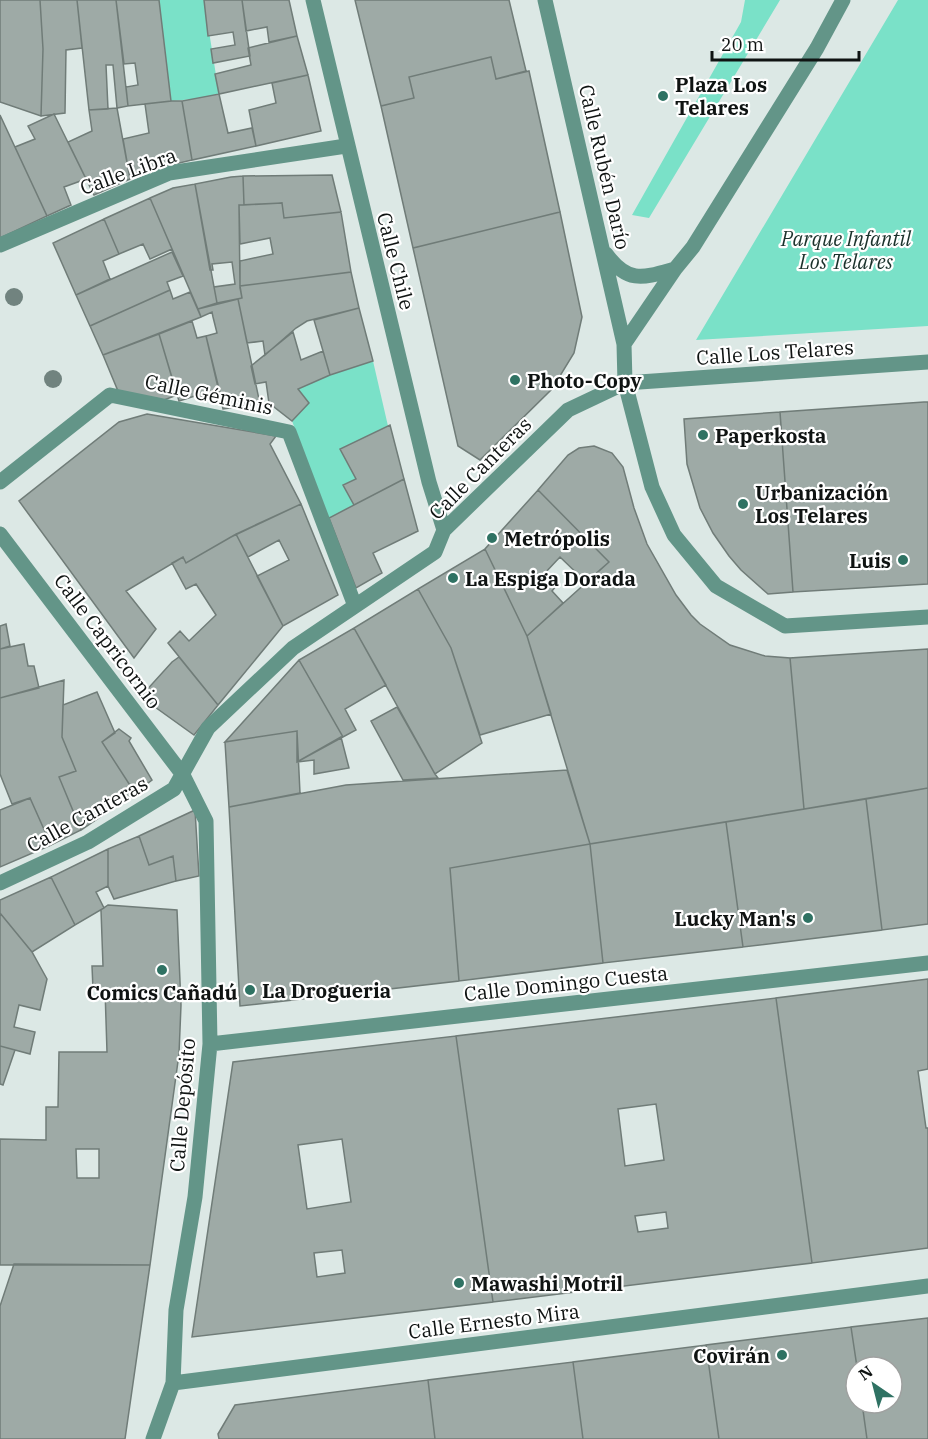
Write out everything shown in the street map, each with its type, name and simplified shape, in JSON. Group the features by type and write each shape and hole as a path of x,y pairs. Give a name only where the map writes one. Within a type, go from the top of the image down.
{"street":[{"name":"Calle Chile","path":"313,0 346,146 429,482 444,530"},
{"name":"Calle Rubén Darío","path":"545,0 624,344"},
{"path":"843,0 817,48 693,247 675,269 624,344 625,383 652,488 674,535 716,586 785,626 928,617"},
{"name":"Calle Libra","path":"0,245 169,174 346,146"},
{"path":"602,249 616,267 630,276 646,277 675,269"},
{"name":"Calle Los Telares","path":"625,383 928,363"},
{"name":"Calle Canteras","path":"0,883 88,842 174,789 208,728 293,648 435,552 444,530 568,410 625,383"},
{"name":"Calle Géminis","path":"0,482 110,395 289,432 354,606"},
{"name":"Calle Capricornio","path":"0,534 183,774"},
{"name":"Calle Depósito","path":"153,1439 173,1383 176,1310 195,1197 210,1044 206,821 183,774"},
{"name":"Calle Domingo Cuesta","path":"210,1044 928,963"},
{"name":"Calle Ernesto Mira","path":"173,1383 928,1286"}],"green space":[{"path":"159,0 204,0 219,94 171,101"},
{"path":"745,0 780,0 649,218 632,215 741,22"},
{"name":"Parque Infantil Los Telares","path":"898,0 928,0 928,326 696,340"},
{"path":"373,361 388,426 341,449 356,479 343,485 354,505 329,518 292,421 309,403 298,389 324,377"}],"building":[{"path":"0,0 40,0 43,49 41,116 0,102"},
{"path":"40,0 77,0 82,48 66,50 65,113 41,116 43,49"},
{"path":"77,0 116,0 128,106 117,108 113,65 106,65 108,109 89,110"},
{"path":"116,0 159,0 171,101 128,106 126,87 138,85 135,63 124,64"},
{"path":"204,0 242,0 250,56 213,63 211,49 235,45 233,32 208,36"},
{"path":"242,0 289,0 297,36 269,42 267,27 246,31"},
{"path":"355,0 509,0 526,71 496,79 491,57 409,77 414,98 381,106"},
{"path":"297,36 308,75 219,94 215,74 251,65 248,48"},
{"path":"491,57 496,79 529,71 560,212 413,248 381,106 414,98 409,77"},
{"path":"308,75 321,131 256,146 249,110 276,103 272,83"},
{"path":"219,94 228,133 252,128 256,146 192,160 182,101"},
{"path":"182,101 192,160 150,170 130,179 123,139 149,133 145,104"},
{"path":"117,108 130,179 94,195 68,142 92,131 89,110"},
{"path":"54,114 86,179 64,187 71,205 47,216 15,147 35,139 28,126"},
{"path":"0,115 47,216 0,238"},
{"path":"332,175 341,212 284,218 282,203 244,205 243,176"},
{"path":"243,176 244,205 239,205 242,298 217,303 214,287 235,284 232,262 212,264 213,270 210,270 195,184"},
{"path":"195,184 217,303 198,309 150,198 173,188"},
{"path":"150,198 172,249 150,259 143,244 119,254 104,219"},
{"path":"282,203 284,218 341,212 351,272 240,286 240,261 273,254 270,238 240,244 239,205"},
{"path":"560,212 582,317 574,353 552,389 480,460 458,446 413,248"},
{"path":"104,219 119,254 103,261 110,279 76,295 53,243"},
{"path":"172,252 183,276 167,282 170,290 90,326 76,295"},
{"path":"351,272 359,308 307,321 265,355 263,341 247,343 238,299 242,298 240,286"},
{"path":"170,290 173,299 190,292 201,317 103,355 90,326"},
{"path":"238,299 260,404 223,409 206,336 217,333 212,312 201,317 198,309"},
{"path":"359,308 373,361 330,375 314,320"},
{"path":"192,321 197,338 206,336 220,393 199,397 198,395 179,401 159,334"},
{"path":"293,332 301,360 323,351 330,375 298,389 309,403 292,421 269,403 266,382 255,384 251,366"},
{"path":"159,334 177,395 164,400 118,391 103,355"},
{"path":"928,402 928,584 793,592 780,412"},
{"name":"Urbanización Los Telares","path":"780,412 793,592 768,594 729,556 713,533 700,508 687,464 684,419"},
{"path":"147,414 276,436 270,444 301,504 231,537 186,563 183,557 126,591 156,629 134,658 19,501 119,422"},
{"path":"390,425 404,479 354,505 343,485 356,479 340,449"},
{"path":"594,446 612,453 623,467 647,544 676,595 691,615 730,645 765,656 790,658 804,809 590,844 527,636 609,562 538,490 568,455 579,448"},
{"path":"404,479 418,531 373,553 382,573 356,588 329,518"},
{"path":"538,490 609,562 586,582 560,557 544,574 556,586 552,591 563,603 527,636 485,549"},
{"path":"301,504 338,595 283,626 257,576 289,560 279,540 248,557 236,534"},
{"path":"236,534 283,626 218,705 168,643 180,631 189,641 216,615 196,584 186,589 172,563 183,557 186,563"},
{"path":"485,549 527,636 551,714 480,735 451,648 418,589"},
{"path":"418,589 451,648 482,743 435,774 354,628"},
{"path":"6,624 10,646 0,649 0,626"},
{"path":"354,628 386,685 345,709 356,730 343,737 299,660"},
{"path":"24,644 28,666 34,666 39,688 0,698 0,649"},
{"path":"928,649 928,788 804,809 790,658"},
{"path":"179,657 218,705 194,735 148,702 143,694"},
{"path":"299,660 343,737 297,762 297,731 225,742"},
{"path":"64,680 62,737 76,771 59,777 81,830 51,845 30,798 12,804 0,774 0,698"},
{"path":"97,692 115,733 102,742 135,793 81,830 59,777 76,771 62,737 63,705"},
{"path":"397,707 438,778 403,780 371,721"},
{"path":"119,729 131,738 129,741 152,780 135,793 102,742"},
{"path":"297,731 300,793 229,807 225,742"},
{"path":"341,737 349,768 314,774 314,760 297,762"},
{"path":"567,770 590,844 450,868 459,981 240,1006 229,807 346,785"},
{"path":"928,788 928,924 882,930 866,799"},
{"path":"30,798 51,845 0,867 0,810"},
{"path":"866,799 882,930 743,947 726,822"},
{"path":"195,810 199,876 176,881 173,856 149,865 139,836"},
{"path":"726,822 743,947 603,963 590,844"},
{"path":"139,836 149,865 173,856 176,881 114,899 108,886 108,849"},
{"path":"590,844 603,963 459,981 450,868"},
{"path":"108,849 108,886 96,892 104,908 75,925 51,877"},
{"path":"51,877 75,925 32,952 0,913 0,900"},
{"path":"108,905 177,910 181,1005 179,1054 150,1265 0,1265 0,1139 46,1140 46,1107 58,1107 59,1052 107,1052 105,989 93,989 92,966 103,966 101,910","holes":["76,1149 99,1149 99,1178 77,1178"]},
{"path":"0,913 32,952 47,979 40,1010 19,1005 14,1027 35,1032 30,1054 0,1046"},
{"path":"928,979 928,1069 918,1071 926,1128 928,1128 928,1248 812,1263 776,998"},
{"path":"776,998 812,1263 493,1302 456,1036","holes":["656,1104 664,1160 625,1166 618,1109","666,1212 668,1228 638,1232 635,1216"]},
{"path":"456,1036 493,1302 192,1337 233,1062","holes":["342,1139 351,1202 307,1209 298,1145","342,1250 345,1273 317,1277 314,1253"]},
{"path":"0,1046 15,1050 3,1085 0,1084"},
{"path":"14,1264 150,1265 125,1439 0,1439 0,1306"},
{"path":"928,1318 928,1439 867,1439 864,1415 904,1415 904,1355 855,1355 851,1327"},
{"path":"851,1327 855,1355 844,1355 844,1415 864,1415 867,1439 719,1439 706,1345"},
{"path":"706,1345 719,1439 583,1439 573,1362"},
{"path":"573,1362 583,1439 435,1439 428,1380"},
{"path":"428,1380 435,1439 219,1439 218,1434 235,1405"}],"place":[{"name":"Plaza Los Telares","path":"663,96"},
{"name":"Photo-Copy","path":"515,380"},
{"name":"Paperkosta","path":"703,435"},
{"name":"Urbanización Los Telares","path":"743,504"},
{"name":"Metrópolis","path":"492,538"},
{"name":"Luis","path":"903,560"},
{"name":"La Espiga Dorada","path":"453,578"},
{"name":"Lucky Man's","path":"808,918"},
{"name":"Comics Cañadú","path":"162,970"},
{"name":"La Drogueria","path":"250,990"},
{"name":"Mawashi Motril","path":"459,1283"},
{"name":"Covirán","path":"782,1355"}]}
